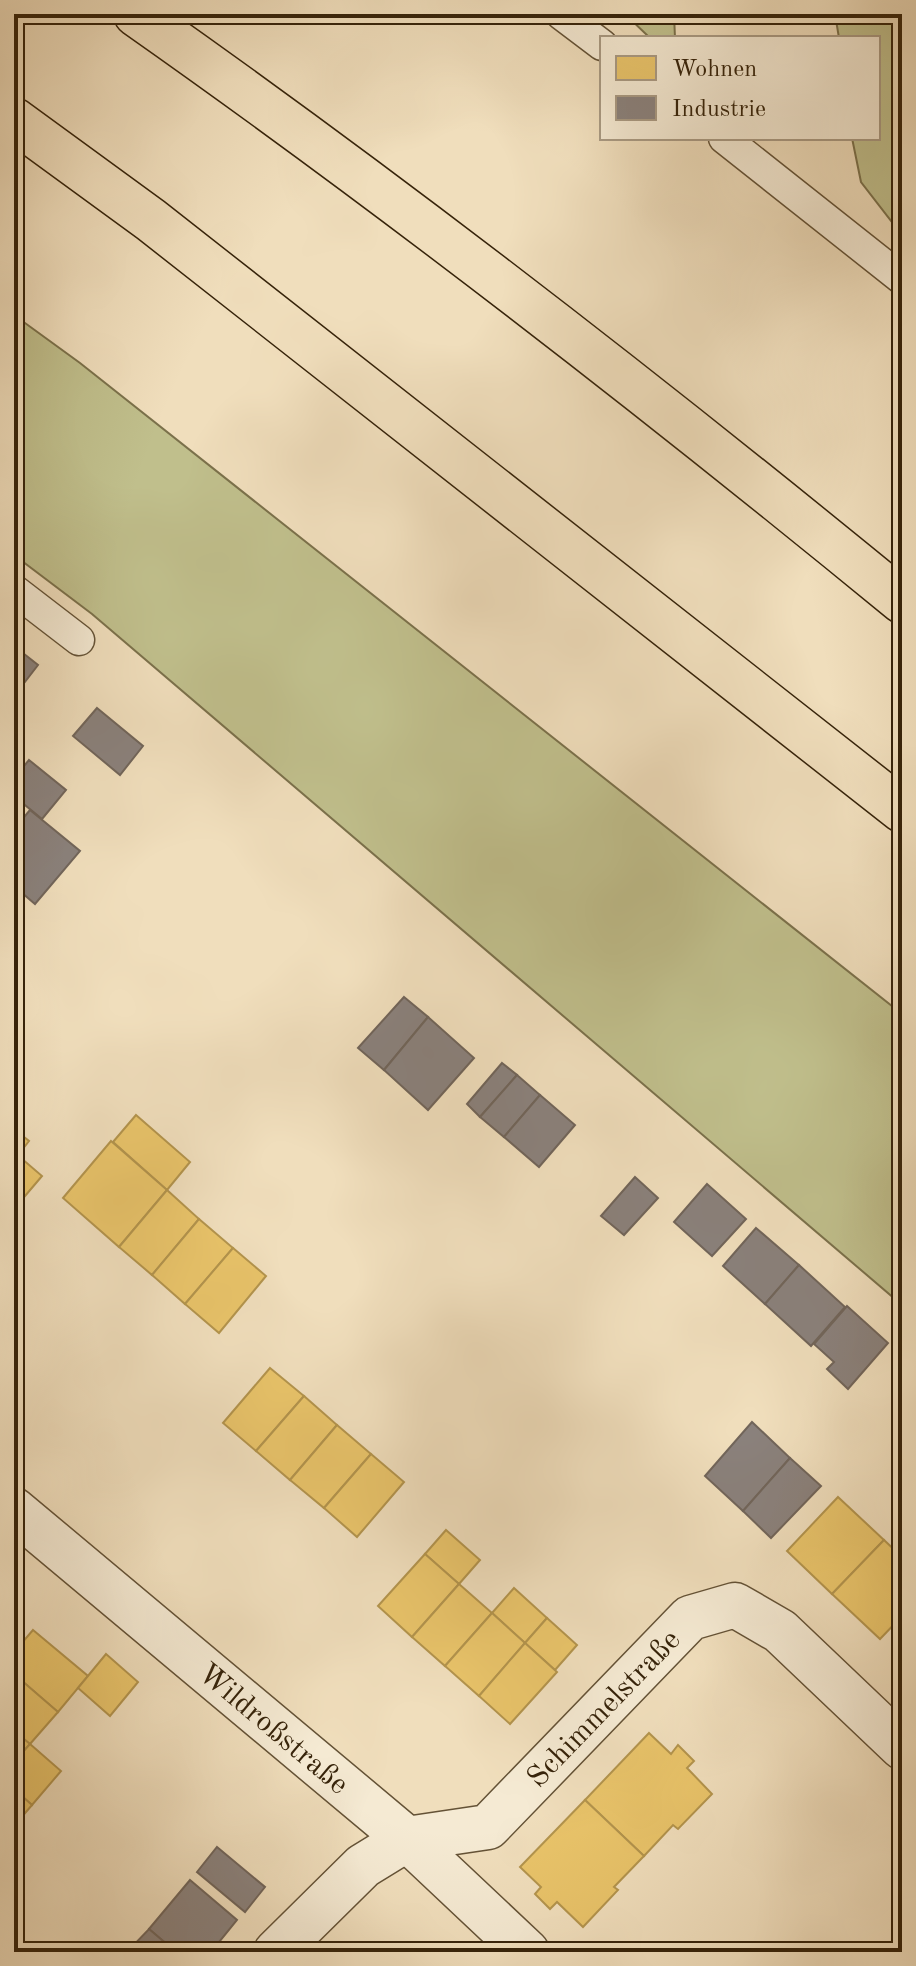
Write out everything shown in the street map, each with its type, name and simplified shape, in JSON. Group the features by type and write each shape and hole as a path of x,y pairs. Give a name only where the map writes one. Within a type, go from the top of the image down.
{"highway":[{"path":"136,14 257,100 676,416 902,601"},
{"path":"14,120 151,220 902,810"}],"street":[{"name":"Wildroßstraße","path":"14,1510 407,1839 527,1952"},
{"name":"Schimmelstraße","path":"407,1839 488,1827 690,1618 735,1605 780,1631 902,1747"},
{"path":"276,1952 363,1866 407,1839"}],"lane":[{"path":"561,14 600,43"},
{"path":"727,140 902,279"},
{"path":"14,590 79,640"}],"shaded area":[{"path":"625,14 674,14 675,36 648,36"},
{"path":"835,14 888,14 898,29 902,51 902,235 861,182 852,140 880,140 880,36 839,36"},
{"path":"14,315 80,363 902,1014 902,1305 92,614 14,555"}],"building: Wohnen":[{"path":"136,1115 190,1162 167,1190 113,1142"},
{"path":"14,1129 29,1141 18,1155 14,1152"},
{"path":"111,1141 167,1190 119,1247 63,1198"},
{"path":"14,1152 42,1176 14,1209"},
{"path":"167,1190 199,1219 152,1275 119,1247"},
{"path":"199,1219 233,1248 185,1304 152,1275"},
{"path":"233,1248 266,1276 219,1333 185,1304"},
{"path":"270,1368 304,1396 256,1451 223,1423"},
{"path":"304,1396 337,1425 290,1480 256,1451"},
{"path":"337,1425 371,1454 324,1508 290,1480"},
{"path":"371,1454 404,1482 357,1537 324,1508"},
{"path":"838,1497 884,1540 832,1594 787,1551"},
{"path":"446,1530 480,1560 459,1584 425,1554"},
{"path":"884,1540 902,1557 902,1616 880,1639 832,1594"},
{"path":"425,1554 459,1584 412,1637 378,1606"},
{"path":"459,1584 492,1613 445,1666 412,1637"},
{"path":"514,1588 547,1618 525,1643 492,1613"},
{"path":"492,1613 525,1643 479,1696 445,1666"},
{"path":"547,1618 577,1645 555,1670 525,1643"},
{"path":"33,1630 88,1676 58,1712 14,1674 14,1652"},
{"path":"525,1643 557,1672 510,1724 479,1696"},
{"path":"106,1654 138,1682 110,1716 78,1688"},
{"path":"14,1674 58,1712 30,1744 14,1731"},
{"path":"14,1731 30,1744 14,1762"},
{"path":"649,1733 671,1754 678,1745 694,1761 687,1768 712,1794 678,1829 673,1825 644,1856 585,1800"},
{"path":"30,1744 61,1771 32,1805 14,1789 14,1762"},
{"path":"14,1789 32,1805 14,1826"},
{"path":"585,1800 644,1856 614,1887 618,1890 583,1927 557,1902 550,1909 535,1894 541,1887 520,1867"}],"building: Industrie":[{"path":"14,646 38,665 14,696"},
{"path":"97,708 143,746 120,775 73,736"},
{"path":"29,760 66,790 42,819 14,796 14,778"},
{"path":"30,810 80,851 35,904 14,886 14,829"},
{"path":"404,997 428,1017 384,1070 358,1048"},
{"path":"428,1017 474,1058 428,1110 384,1070"},
{"path":"502,1063 517,1075 480,1117 467,1104"},
{"path":"517,1075 540,1095 504,1137 480,1117"},
{"path":"540,1095 575,1125 539,1167 504,1137"},
{"path":"635,1177 658,1198 624,1235 601,1216"},
{"path":"707,1184 746,1219 712,1256 674,1222"},
{"path":"756,1228 799,1265 765,1304 723,1266"},
{"path":"799,1265 845,1307 811,1346 765,1304"},
{"path":"847,1306 888,1343 848,1389 827,1369 834,1362 814,1344"},
{"path":"752,1422 790,1458 743,1511 705,1476"},
{"path":"790,1458 821,1486 771,1538 743,1511"},
{"path":"217,1847 265,1887 245,1912 197,1872"},
{"path":"190,1880 237,1920 211,1952 176,1952 149,1929"},
{"path":"149,1929 176,1952 127,1952"}]}
